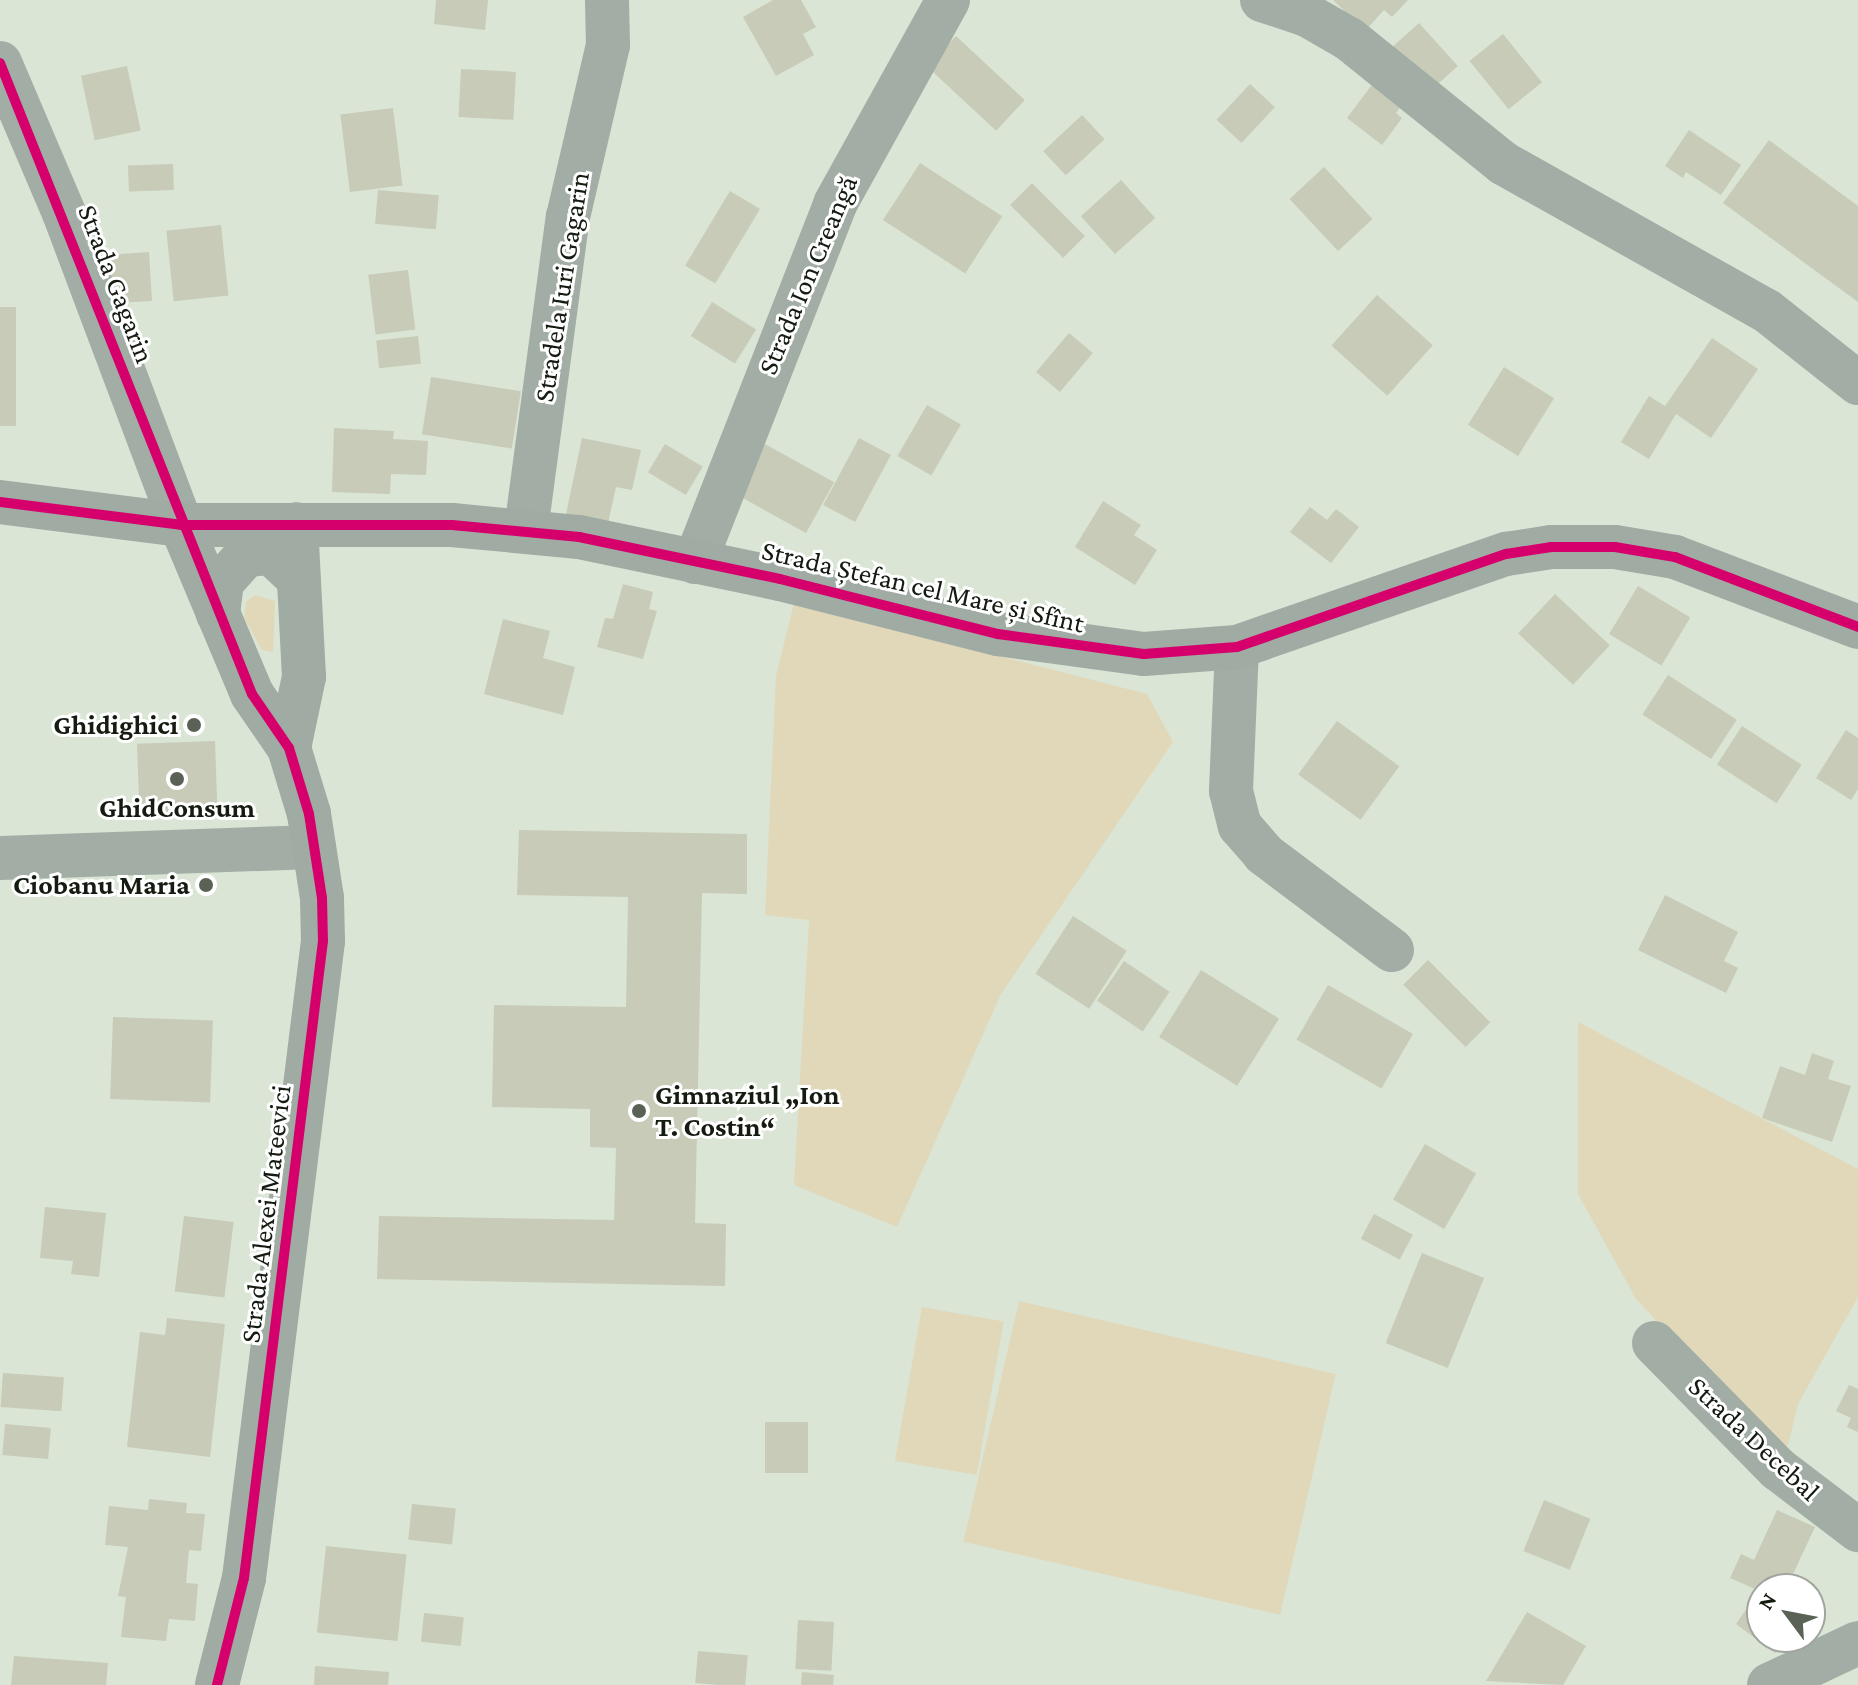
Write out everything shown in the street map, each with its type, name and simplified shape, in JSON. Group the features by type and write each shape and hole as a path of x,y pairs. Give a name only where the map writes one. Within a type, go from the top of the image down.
{"street":[{"name":"Strada Ion Creangă","path":"695,562 835,204 948,0"},
{"path":"1269,1 1349,39 1503,163 1767,311 1858,383"},
{"name":"Stradela Iuri Gagarin","path":"526,530 568,217 600,88 615,2"},
{"name":"Strada Gagarin","path":"0,63 64,213 181,525"},
{"name":"Strada Ștefan cel Mare și Sfînt","path":"0,502 181,525 296,524 526,530 695,562 1073,647 1179,655 1237,647 1506,554 1551,547 1615,547 1675,557 1858,627"},
{"path":"289,748 304,677 296,524"},
{"path":"181,525 252,694 289,748"},
{"path":"218,614 222,582 246,555 271,553 294,571 299,586"},
{"path":"1237,647 1231,791 1240,826 1264,854 1392,950"},
{"name":"Strada Alexei Mateevici","path":"217,1685 244,1578 323,941 314,847 289,748"},
{"path":"0,858 314,847"},
{"name":"Strada Decebal","path":"1654,1343 1778,1469 1858,1530"},
{"path":"1769,1685 1858,1643"}],"shaded area":[{"path":"255,595 275,601 273,652 262,650 244,618 246,602"},
{"path":"794,603 1147,694 1173,742 1001,994 897,1227 794,1185 809,920 765,915 776,676"},
{"path":"1578,1022 1858,1169 1858,1297 1798,1404 1785,1457 1636,1299 1578,1194"},
{"path":"1019,1301 1336,1374 1280,1615 963,1542"},
{"path":"922,1307 1004,1321 977,1475 895,1461"}],"building":[{"path":"436,0 488,0 485,30 434,24"},
{"path":"773,0 801,0 816,27 803,34 814,55 776,76 743,17"},
{"path":"1333,0 1408,0 1392,17 1384,10 1365,31"},
{"path":"1419,23 1458,66 1428,93 1389,50"},
{"path":"1503,34 1542,82 1509,109 1470,61"},
{"path":"956,36 1025,100 996,131 927,67"},
{"path":"127,66 141,131 95,140 81,76"},
{"path":"461,69 516,72 513,120 458,117"},
{"path":"1377,78 1405,100 1396,113 1402,118 1382,145 1347,118"},
{"path":"1250,84 1275,107 1241,143 1217,120"},
{"path":"393,108 403,185 350,192 340,114"},
{"path":"1082,115 1105,139 1066,175 1043,151"},
{"path":"1689,130 1741,165 1721,195 1686,172 1683,178 1665,166"},
{"path":"1769,140 1858,206 1858,302 1723,203"},
{"path":"920,163 1002,216 965,273 883,220"},
{"path":"173,164 174,190 129,192 128,166"},
{"path":"1324,167 1372,219 1338,251 1290,199"},
{"path":"1121,180 1155,218 1115,254 1081,216"},
{"path":"1032,183 1085,236 1063,258 1010,205"},
{"path":"378,190 439,195 436,229 375,224"},
{"path":"730,191 760,209 715,284 685,266"},
{"path":"221,225 228,296 174,301 166,231"},
{"path":"149,252 152,301 117,303 116,284 109,284 107,255"},
{"path":"408,270 415,330 376,334 368,275"},
{"path":"1377,295 1433,345 1387,396 1331,346"},
{"path":"712,302 756,330 735,363 691,336"},
{"path":"0,307 16,307 16,426 0,426"},
{"path":"1069,333 1093,353 1060,392 1036,372"},
{"path":"418,336 421,364 379,368 376,340"},
{"path":"1712,338 1758,369 1711,438 1676,414 1649,459 1621,442 1649,396 1665,406"},
{"path":"1504,367 1554,398 1518,456 1468,425"},
{"path":"431,377 521,391 512,449 422,434"},
{"path":"927,405 961,424 931,476 898,456"},
{"path":"334,428 394,431 393,439 428,441 426,475 391,474 390,494 332,492"},
{"path":"582,438 641,450 632,490 616,487 607,528 565,519"},
{"path":"859,438 891,455 855,522 823,505"},
{"path":"665,444 703,467 686,495 648,472"},
{"path":"765,444 834,482 806,533 737,495"},
{"path":"1103,501 1141,525 1134,535 1157,550 1135,585 1075,547"},
{"path":"1310,507 1327,520 1336,509 1359,527 1331,563 1290,532"},
{"path":"623,584 653,592 649,609 657,611 643,659 597,647 605,618 613,619"},
{"path":"1638,586 1690,617 1661,665 1609,634"},
{"path":"1555,594 1610,645 1573,685 1518,633"},
{"path":"503,619 550,631 543,658 575,667 563,715 484,694"},
{"path":"1668,675 1737,720 1711,759 1642,714"},
{"path":"1337,721 1399,766 1361,820 1298,774"},
{"path":"1742,726 1802,765 1776,803 1717,765"},
{"path":"1846,730 1858,738 1858,789 1851,800 1816,778"},
{"name":"GhidConsum","path":"215,741 218,815 140,818 137,744"},
{"path":"519,830 747,834 747,894 702,893 695,1223 726,1224 725,1286 377,1279 379,1216 614,1220 616,1148 590,1147 590,1109 492,1107 494,1005 626,1007 628,897 517,895"},
{"path":"1665,895 1738,932 1724,961 1738,968 1726,993 1638,950"},
{"path":"1073,916 1127,951 1089,1009 1035,974"},
{"path":"1428,960 1490,1022 1465,1047 1403,985"},
{"path":"1124,961 1170,992 1143,1032 1097,1001"},
{"path":"1201,970 1279,1019 1237,1086 1159,1037"},
{"path":"1328,985 1413,1034 1381,1089 1296,1040"},
{"path":"113,1017 213,1020 210,1102 110,1099"},
{"path":"1812,1053 1834,1061 1828,1079 1851,1086 1832,1142 1762,1118 1780,1066 1805,1075"},
{"path":"1425,1144 1476,1174 1444,1229 1393,1199"},
{"path":"45,1207 106,1213 99,1277 71,1274 73,1261 40,1258"},
{"path":"1374,1214 1413,1235 1400,1259 1361,1239"},
{"path":"184,1216 234,1222 224,1298 175,1291"},
{"path":"1422,1253 1484,1278 1448,1368 1386,1343"},
{"path":"167,1318 225,1324 210,1457 127,1447 140,1332 165,1335"},
{"path":"3,1373 64,1377 61,1411 1,1407"},
{"path":"1849,1385 1858,1389 1858,1432 1847,1427 1851,1418 1836,1411"},
{"path":"765,1422 808,1422 808,1473 765,1473"},
{"path":"5,1424 51,1428 48,1459 2,1455"},
{"path":"149,1499 187,1503 186,1513 205,1514 201,1551 189,1550 186,1583 198,1584 195,1621 169,1619 166,1641 121,1637 126,1597 118,1596 128,1547 105,1545 109,1506 148,1510"},
{"path":"1544,1500 1590,1519 1570,1570 1523,1551"},
{"path":"412,1504 456,1509 452,1544 408,1540"},
{"path":"1777,1510 1815,1527 1793,1573 1746,1573 1746,1585 1730,1578 1741,1554 1754,1560"},
{"path":"326,1546 407,1554 397,1641 317,1633"},
{"path":"1746,1610 1746,1631 1736,1624"},
{"path":"1527,1612 1586,1646 1563,1685 1486,1681"},
{"path":"424,1613 464,1617 461,1646 421,1642"},
{"path":"798,1620 834,1622 831,1671 795,1669"},
{"path":"698,1651 748,1655 745,1685 695,1683"},
{"path":"14,1656 108,1663 106,1685 11,1685"},
{"path":"315,1666 389,1672 388,1685 314,1685"},
{"path":"802,1672 834,1675 833,1685 801,1685"}],"cycle path":[{"path":"0,63 252,694 289,748 309,814 322,898 323,941 244,1578 217,1685"},
{"path":"0,502 181,525 452,525 579,537 780,579 998,634 1144,654 1237,647 1506,554 1551,547 1615,547 1675,557 1858,627"}],"place":[{"name":"Ghidighici","path":"194,725"},
{"name":"GhidConsum","path":"177,779"},
{"name":"Ciobanu Maria","path":"206,885"},
{"name":"Gimnaziul „Ion T. Costin“","path":"639,1111"}]}
